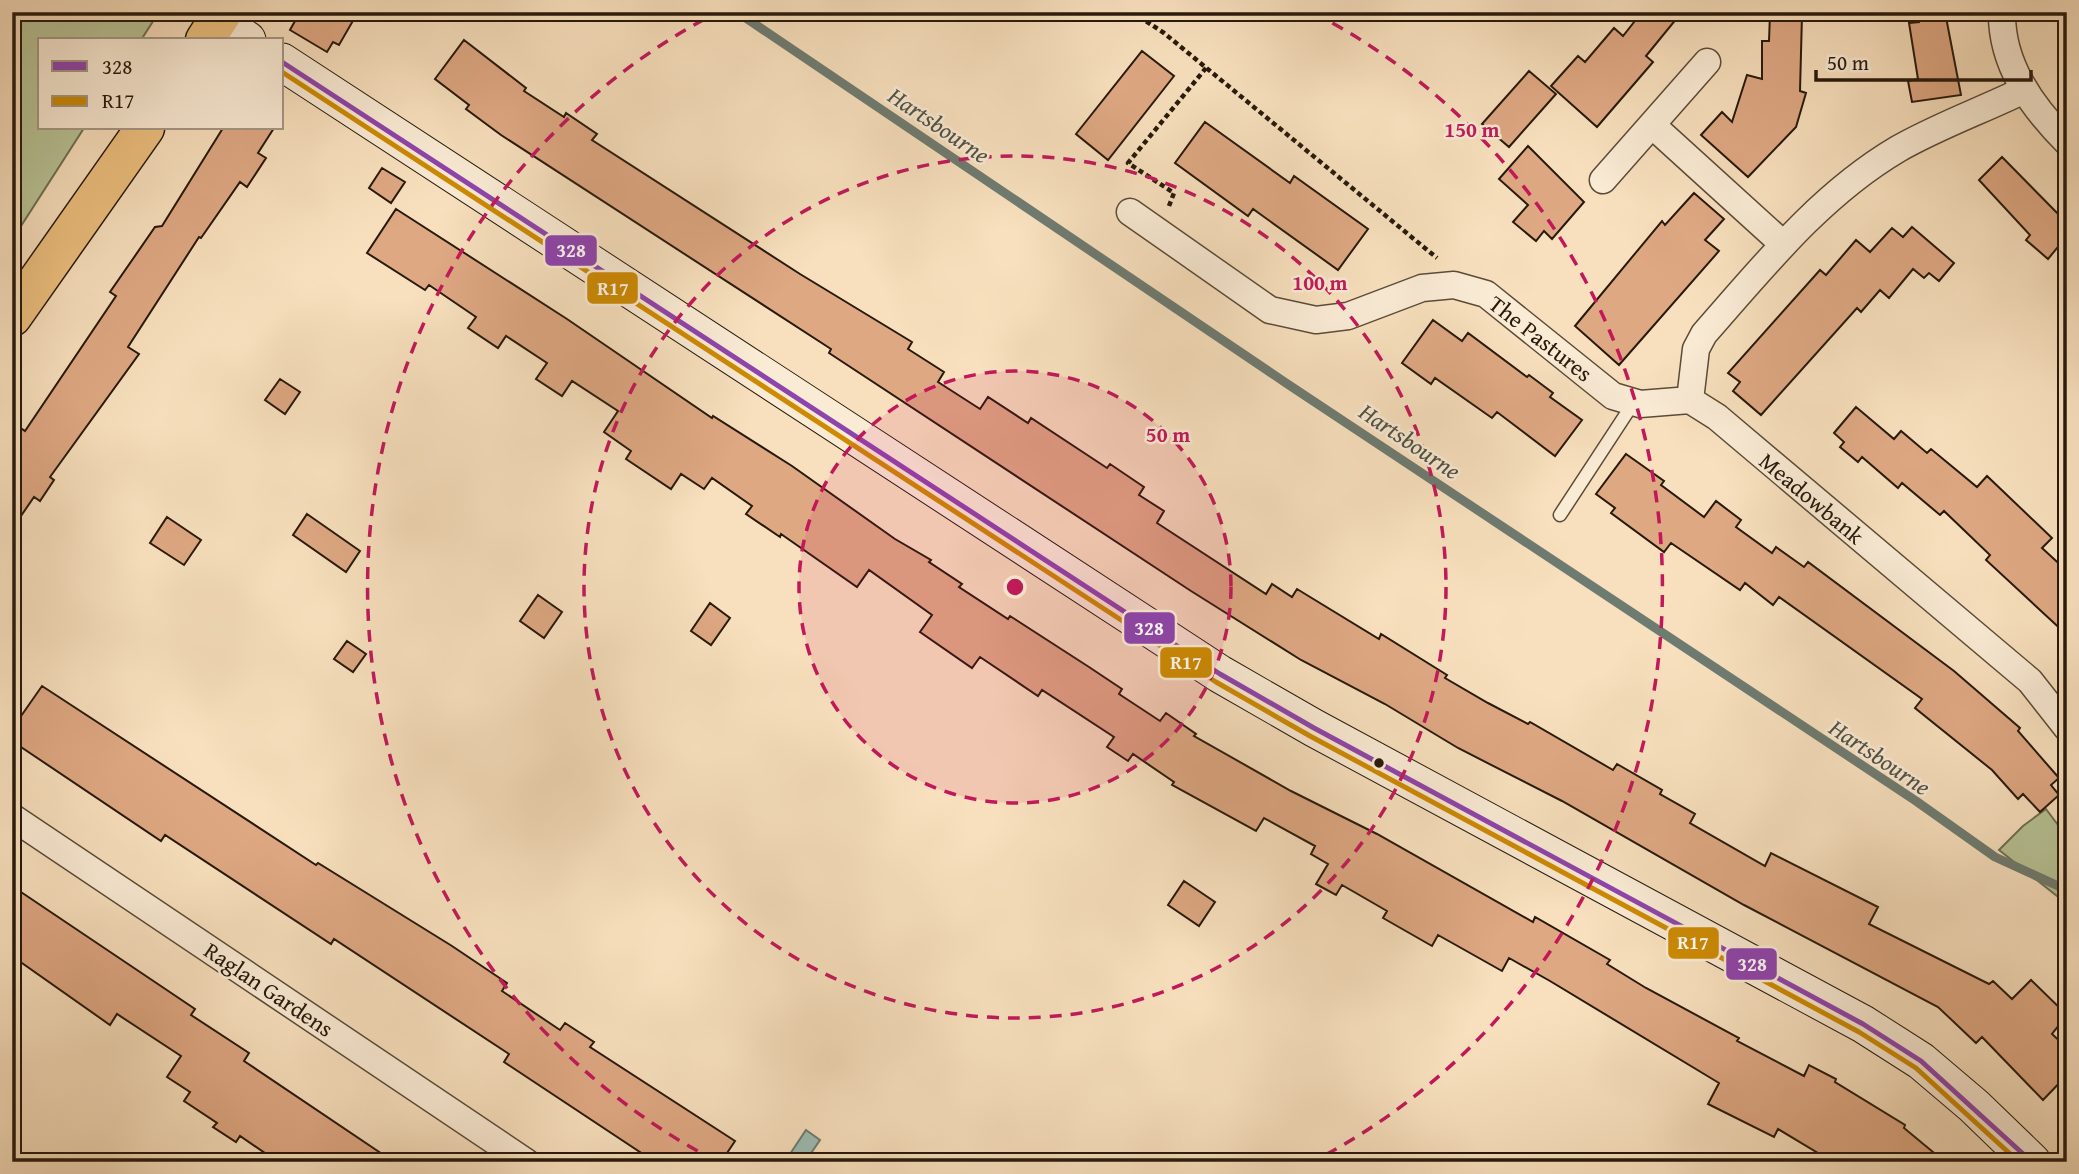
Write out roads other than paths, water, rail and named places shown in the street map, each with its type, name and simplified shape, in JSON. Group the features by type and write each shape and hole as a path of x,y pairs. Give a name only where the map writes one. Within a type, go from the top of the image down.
{"main road":[{"path":"284,63 1220,674 1314,728 1863,1024 1921,1061 1974,1106 2032,1162"},
{"path":"12,317 144,130"}],"street":[{"path":"2002,12 2007,49 2024,90 2048,123 2067,142"},
{"path":"1603,180 1707,62"},
{"path":"1690,400 1695,356 1704,334 1783,244 1832,198 1898,149 2024,90"},
{"path":"1652,125 1783,244"},
{"name":"The Pastures","path":"1130,212 1270,310 1316,320 1348,316 1422,288 1454,285 1486,294 1613,396 1634,402 1690,400"},
{"name":"Meadowbank","path":"1690,400 1717,416 2030,681 2067,728"},
{"name":"Raglan Gardens","path":"12,817 526,1162"}],"lane":[{"path":"1560,515 1634,402"}],"water":[{"path":"806,1130 820,1140 805,1162 795,1162 788,1157"}],"waterway":[{"name":"Hartsbourne","path":"737,12 1286,383 1916,801 1995,857 2067,890"}]}
